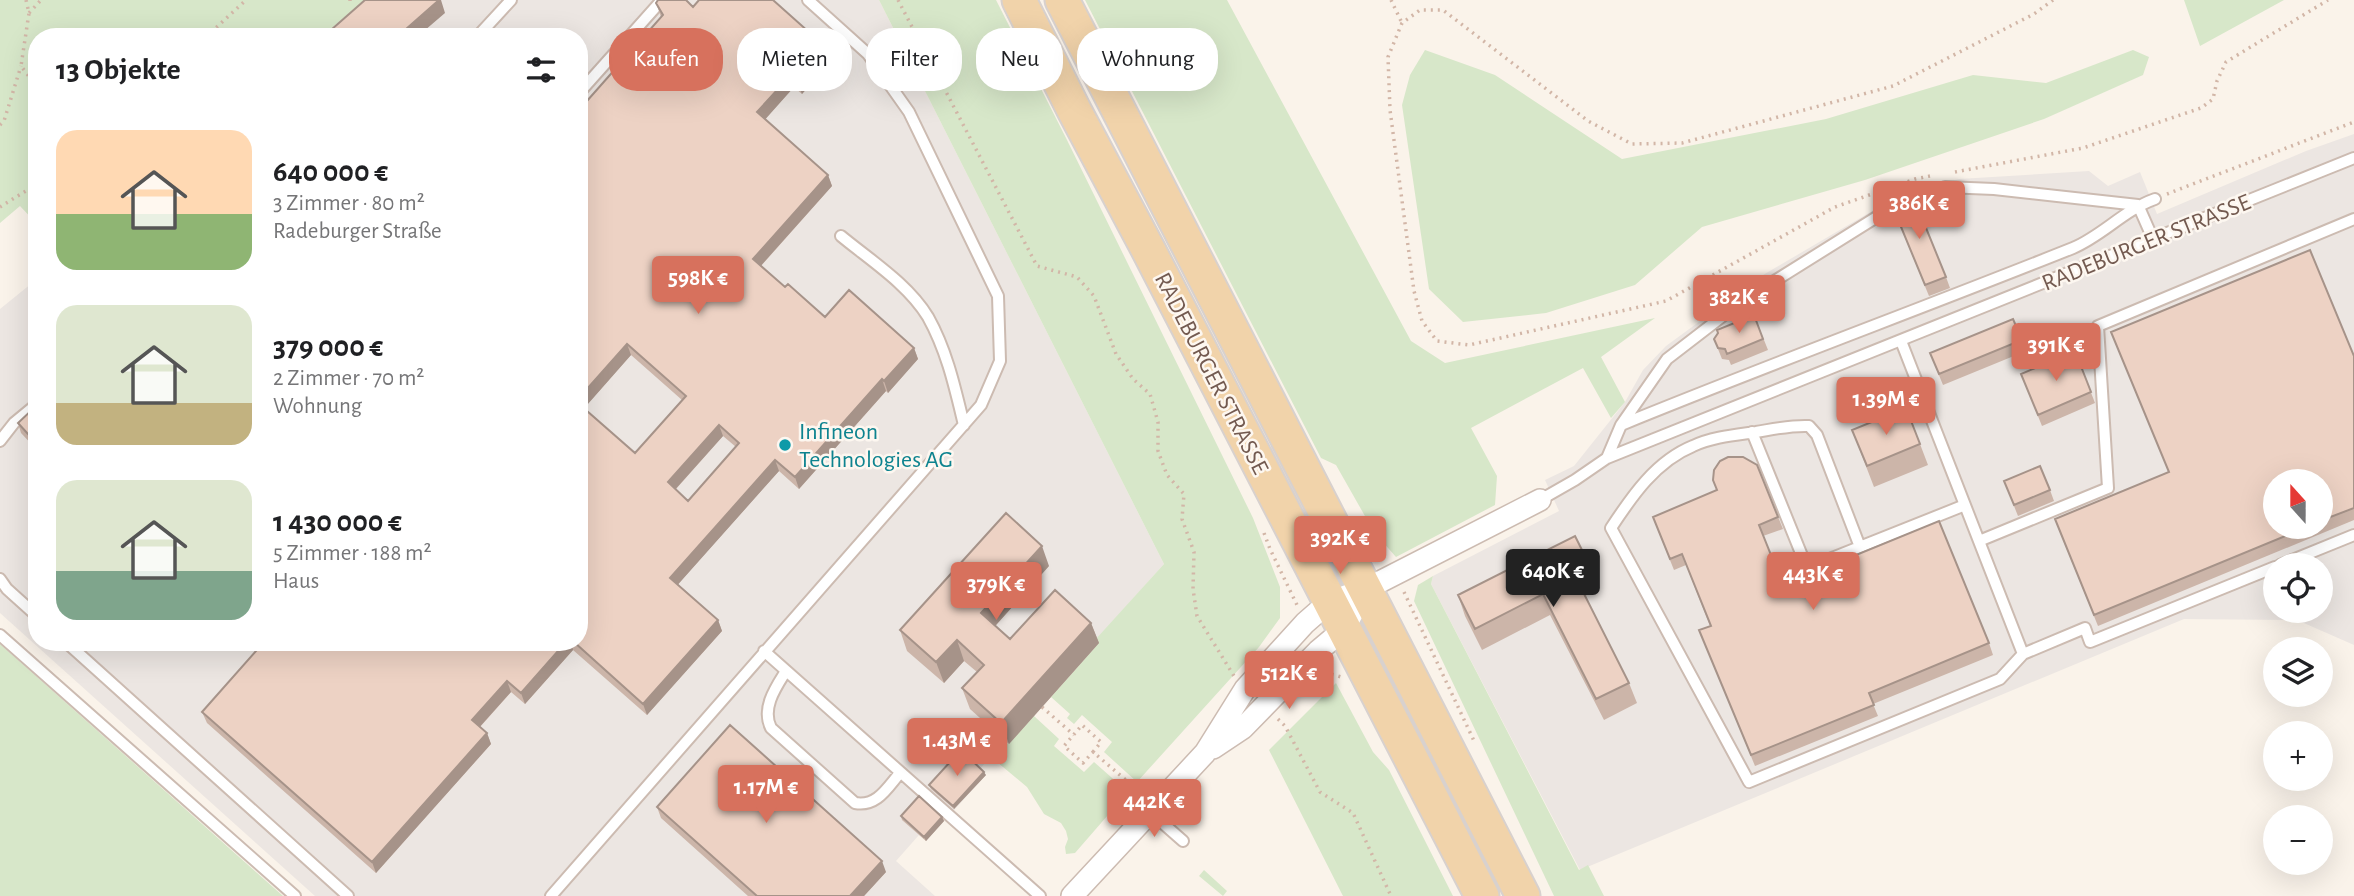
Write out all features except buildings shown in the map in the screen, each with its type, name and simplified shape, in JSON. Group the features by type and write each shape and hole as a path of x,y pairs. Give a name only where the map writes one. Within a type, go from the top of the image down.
{"main road":[{"name":"RADEBURGER STRASSE","path":"1019,0 1482,896"},
{"name":"RADEBURGER STRASSE","path":"1062,0 1523,896"}],"street":[{"name":"RADEBURGER STRASSE","path":"1366,589 1540,500"},
{"path":"1205,753 1242,728 1318,651 1336,616 1366,589"},
{"path":"1072,896 1205,753 1245,689 1305,623 1336,616 1366,589"}],"lane":[{"path":"486,28 512,0"},
{"path":"588,83 662,0"},
{"path":"551,896 981,405 1000,361 998,296 909,112 868,54 808,0"},
{"name":"RADEBURGER STRASSE","path":"1540,500 1607,458 2354,159"},
{"path":"1607,458 1621,425 1667,359 1741,302 1896,205 1945,187 1994,189 2138,205"},
{"path":"1621,425 2077,246 2138,205 2155,199"},
{"path":"2138,205 2153,239"},
{"path":"1979,541 2108,488 2098,326 2354,219"},
{"path":"841,236 901,286 927,316 948,363 964,425"},
{"path":"1901,341 2022,654"},
{"path":"0,440 28,411"},
{"path":"1860,547 1817,435 1809,426 1793,425 1733,435 1693,446 1661,465 1631,497 1611,528 1749,782 2000,680 2022,654 2085,628 2090,642 2263,572"},
{"path":"1752,432 1807,568 1965,505"},
{"path":"2310,553 2354,535"},
{"path":"0,579 28,608"},
{"path":"0,635 295,896"},
{"path":"75,651 348,896"},
{"path":"764,651 1040,896"},
{"path":"786,671 773,691 768,723 799,754 855,803 865,805 876,800 900,773"},
{"path":"1153,809 1184,841"}],"path":[{"path":"0,125 4,121 20,66 29,13 26,0"},
{"path":"29,13 41,0"},
{"path":"216,28 246,0"},
{"path":"898,0 1037,266 1077,277 1094,296 1116,355 1133,379 1150,394 1158,422 1158,451 1167,475 1184,494 1182,519 1194,552 1193,589 1197,616 1239,684"},
{"path":"1391,0 1402,23"},
{"path":"1941,174 1914,178 1835,207 1666,301 1469,345 1437,341 1422,321 1414,291 1390,110 1388,57 1402,23 1420,10 1443,10 1588,121 1632,144 1682,143 1893,86 2034,14 2053,0"},
{"path":"1954,172 2083,148 2201,108 2214,99 2217,81 2226,62 2328,0"},
{"path":"20,66 28,76"},
{"path":"2155,199 2354,122"},
{"path":"0,207 28,190"},
{"path":"1042,707 1074,735"},
{"path":"1270,712 1285,726 1320,792 1353,813 1391,896"},
{"path":"1082,725 1101,742 1093,752 1083,763 1064,747 1082,725"},
{"path":"1093,752 1153,809"}],"shaded area":[{"path":"365,0 879,0 893,28 866,28 866,91 925,91 1164,564 1096,640 1099,643 1009,744 1004,741 980,769 986,775 926,841 919,835 896,861 935,896 315,896 42,651 588,651 588,28 332,28"},
{"path":"2354,134 2354,645 2304,623 2333,623 2333,553 2263,553 2263,620 2184,619 1580,870 1431,584 1433,576 1559,511 1545,480 1574,466 1625,402 1643,370 1666,346 1763,275 1896,197 1959,179 2089,171 2108,186 2140,172 2157,214 2306,151"},
{"path":"28,286 28,638 0,613 0,309"}],"green space":[{"path":"0,0 365,0 332,28 28,28 28,214 20,206 0,223"},
{"path":"879,0 996,0 1010,28 976,28 976,91 1042,91 1253,518 1280,587 1280,618 1259,647 1137,782 1104,752 1112,742 1082,715 1074,724 1067,718 1070,714 1051,697 1098,644 1095,640 1164,564 925,91 962,91 962,28 893,28"},
{"path":"1085,0 1227,0 1411,341 1445,363 1655,318 1601,357 1625,402 1611,418 1583,368 1471,428 1497,476 1495,505 1396,557 1374,532 1336,465 1321,458 1132,91 1218,91 1218,28 1099,28"},
{"path":"2184,0 2284,0 2200,46"},
{"path":"1425,50 1495,75 1622,159 1826,119 1973,75 2046,83 2133,50 2149,57 2143,75 2044,119 1865,180 1702,227 1635,285 1546,313 1463,322 1429,289 1402,105 1410,75"},
{"path":"1433,576 1431,584 1579,870 1588,865 1604,896 1554,896 1414,601 1418,585"},
{"path":"0,644 283,896 0,896"},
{"path":"1336,683 1373,752 1389,770 1453,896 1343,896 1269,750"},
{"path":"1034,716 1059,739 1054,746 1084,772 1094,762 1128,792 1075,853 1066,854 1068,839 1061,823 1044,814 1027,787 991,757 1005,740 1008,744"},
{"path":"1204,870 1227,891 1223,896 1199,876"}],"place":[{"name":"Infineon Technologies AG","path":"785,445"}]}
